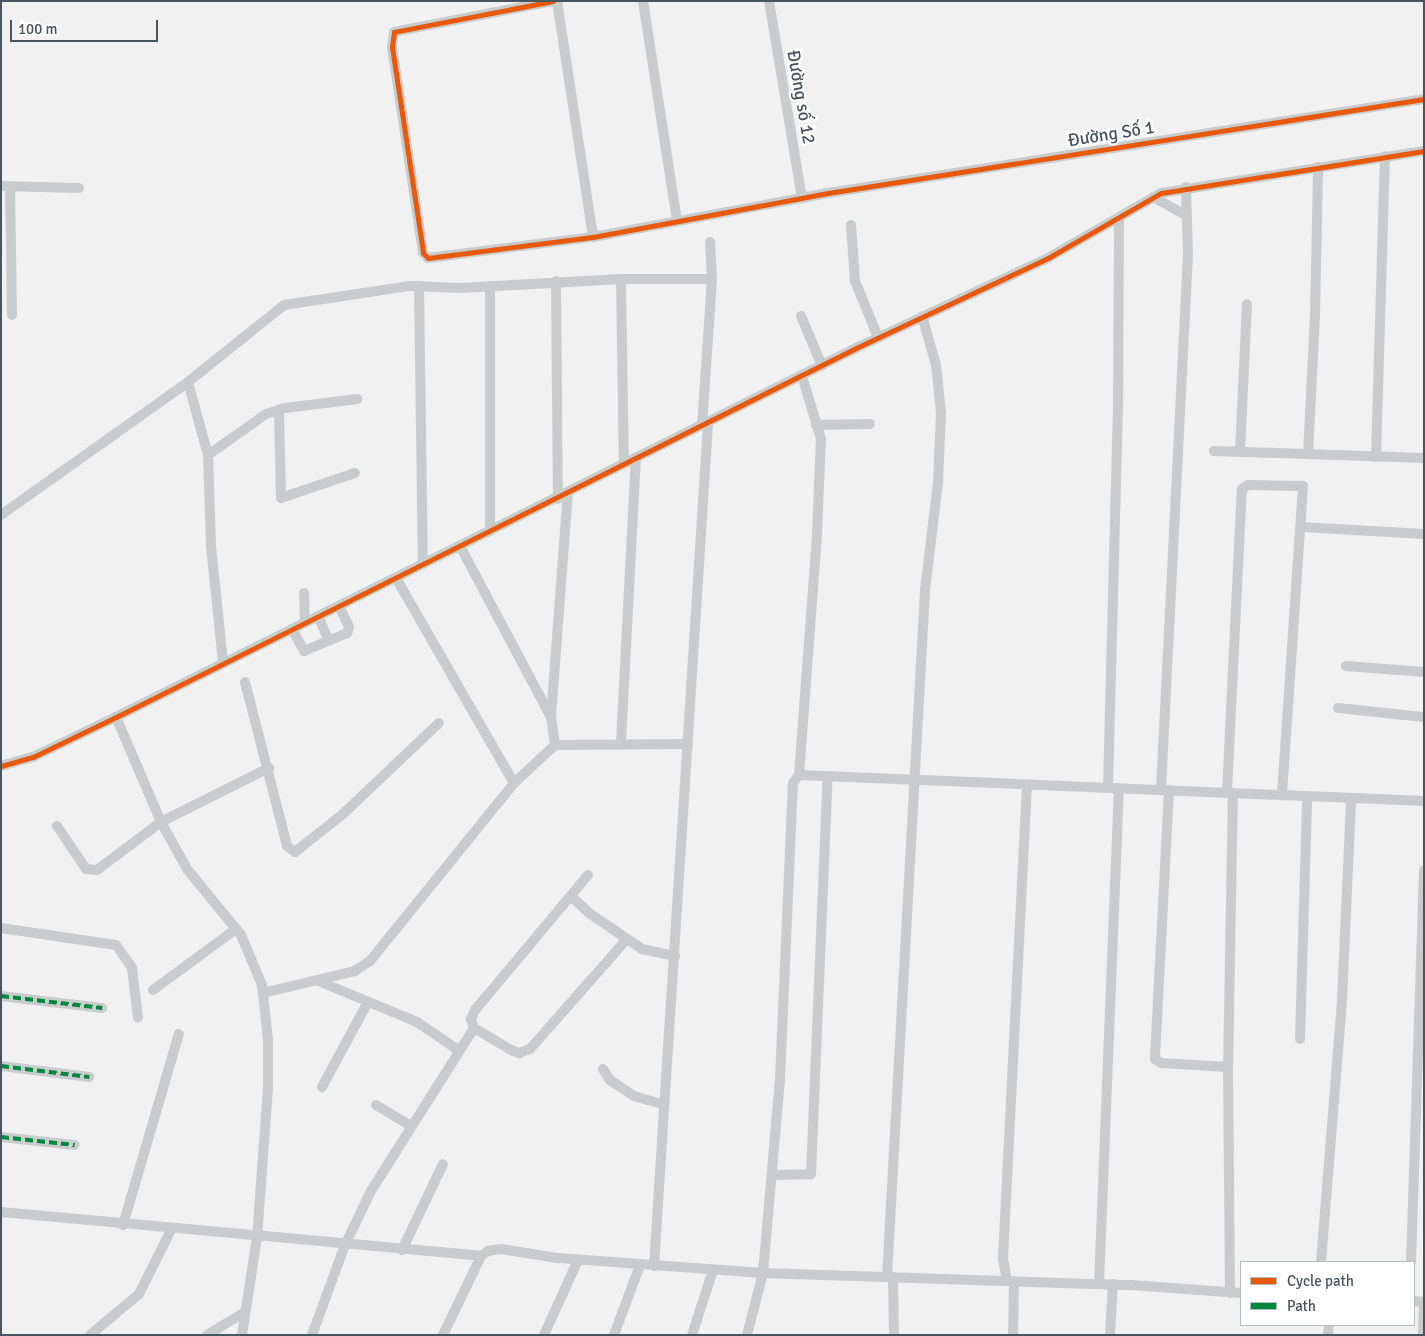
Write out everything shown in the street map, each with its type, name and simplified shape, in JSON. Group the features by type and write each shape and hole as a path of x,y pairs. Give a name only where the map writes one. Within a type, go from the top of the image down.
{"street":[{"name":"Đường Số 1","path":"553,1 394,32 392,47 423,252 428,258 434,259 594,237 802,198 1424,99"},
{"path":"557,1 594,237"},
{"path":"643,1 677,221"},
{"name":"Đường số 12","path":"768,1 802,198"},
{"path":"1,766 33,757 116,717 423,563 558,499 624,463 705,425 878,337 1048,258 1153,197 1186,186 1424,151"},
{"path":"1376,457 1385,156"},
{"path":"1308,454 1316,316 1318,167"},
{"path":"12,315 6,270 6,186 79,188"},
{"path":"1186,186 1188,255 1155,1059 1161,1063 1228,1067"},
{"path":"1153,197 1180,209 1187,216"},
{"path":"1108,787 1118,416 1119,218"},
{"path":"851,225 855,282 878,337"},
{"path":"654,1266 662,1104 675,956 688,744 712,279 710,242"},
{"path":"1,515 188,382 284,305 362,292 419,286 490,286 621,279 712,279"},
{"path":"621,279 624,463"},
{"path":"556,281 558,499"},
{"path":"419,286 423,563"},
{"path":"490,286 490,531"},
{"path":"1240,452 1247,304"},
{"path":"801,316 822,366"},
{"path":"894,1335 890,1277 925,590 938,482 941,413 936,365 922,316"},
{"path":"747,1335 763,1273 772,1175 780,1080 793,783 799,774 822,448 802,376"},
{"path":"188,382 208,455 211,546 223,664"},
{"path":"208,455 266,414 279,410 357,399"},
{"path":"279,410 281,498 287,498 355,473"},
{"path":"816,425 870,424"},
{"path":"1214,450 1424,458"},
{"path":"621,742 636,457"},
{"path":"1230,1293 1228,1067 1230,792 1243,487 1304,487 1282,795"},
{"path":"555,745 551,717 568,493"},
{"path":"1302,527 1424,534"},
{"path":"460,546 551,717"},
{"path":"396,578 514,784"},
{"path":"304,593 305,623"},
{"path":"292,630 304,651 329,641 349,630 339,606"},
{"path":"318,616 329,641"},
{"path":"1346,666 1424,672"},
{"path":"245,682 269,768 287,846 295,852 343,814 439,723"},
{"path":"1338,708 1424,718"},
{"path":"116,717 161,822 187,870 236,930 263,993 268,1040 268,1088 257,1237 242,1335"},
{"path":"263,993 355,971 370,961 514,784 555,745 621,742 688,744"},
{"path":"58,826 90,872 161,822 269,768"},
{"path":"799,774 1424,801"},
{"path":"772,1175 811,1174 828,776"},
{"path":"1013,1335 1010,1282 1003,1258 1027,785"},
{"path":"1099,1284 1119,788"},
{"path":"1300,1039 1307,796"},
{"path":"1321,1261 1342,1000 1352,798"},
{"path":"1411,1261 1419,1217 1424,870"},
{"path":"588,875 475,1010 471,1019 474,1028 519,1053 530,1049 626,940"},
{"path":"572,896 626,940 642,949 675,956"},
{"path":"1,928 116,945 132,968 138,1018"},
{"path":"153,990 236,930"},
{"path":"316,980 417,1022 458,1050"},
{"path":"1,996 102,1008"},
{"path":"322,1087 368,1002"},
{"path":"312,1335 345,1245 371,1191 458,1050 474,1028"},
{"path":"123,1225 179,1034"},
{"path":"1,1066 89,1077"},
{"path":"604,1069 610,1080 634,1096 662,1104"},
{"path":"376,1105 411,1126"},
{"path":"1,1137 75,1145"},
{"path":"402,1250 443,1164"},
{"path":"1,1212 171,1230 481,1256"},
{"path":"90,1335 139,1294 171,1230"},
{"path":"443,1335 481,1256 488,1251 502,1249 578,1260 763,1273 1112,1284 1240,1293"},
{"path":"544,1335 578,1260"},
{"path":"614,1335 640,1265"},
{"path":"692,1335 713,1270"},
{"path":"1110,1335 1112,1284"},
{"path":"1415,1302 1424,1302 1423,1335"},
{"path":"206,1335 245,1312"}],"marked path":[{"path":"1,996 102,1008"},
{"path":"1,1066 89,1077"},
{"path":"1,1137 75,1145"}],"cycle path":[{"path":"553,1 394,32 392,47 423,253 428,258 593,237 828,193 1424,99"},
{"path":"1,766 33,757 116,717 856,348 1048,258 1161,193 1424,151"}]}
